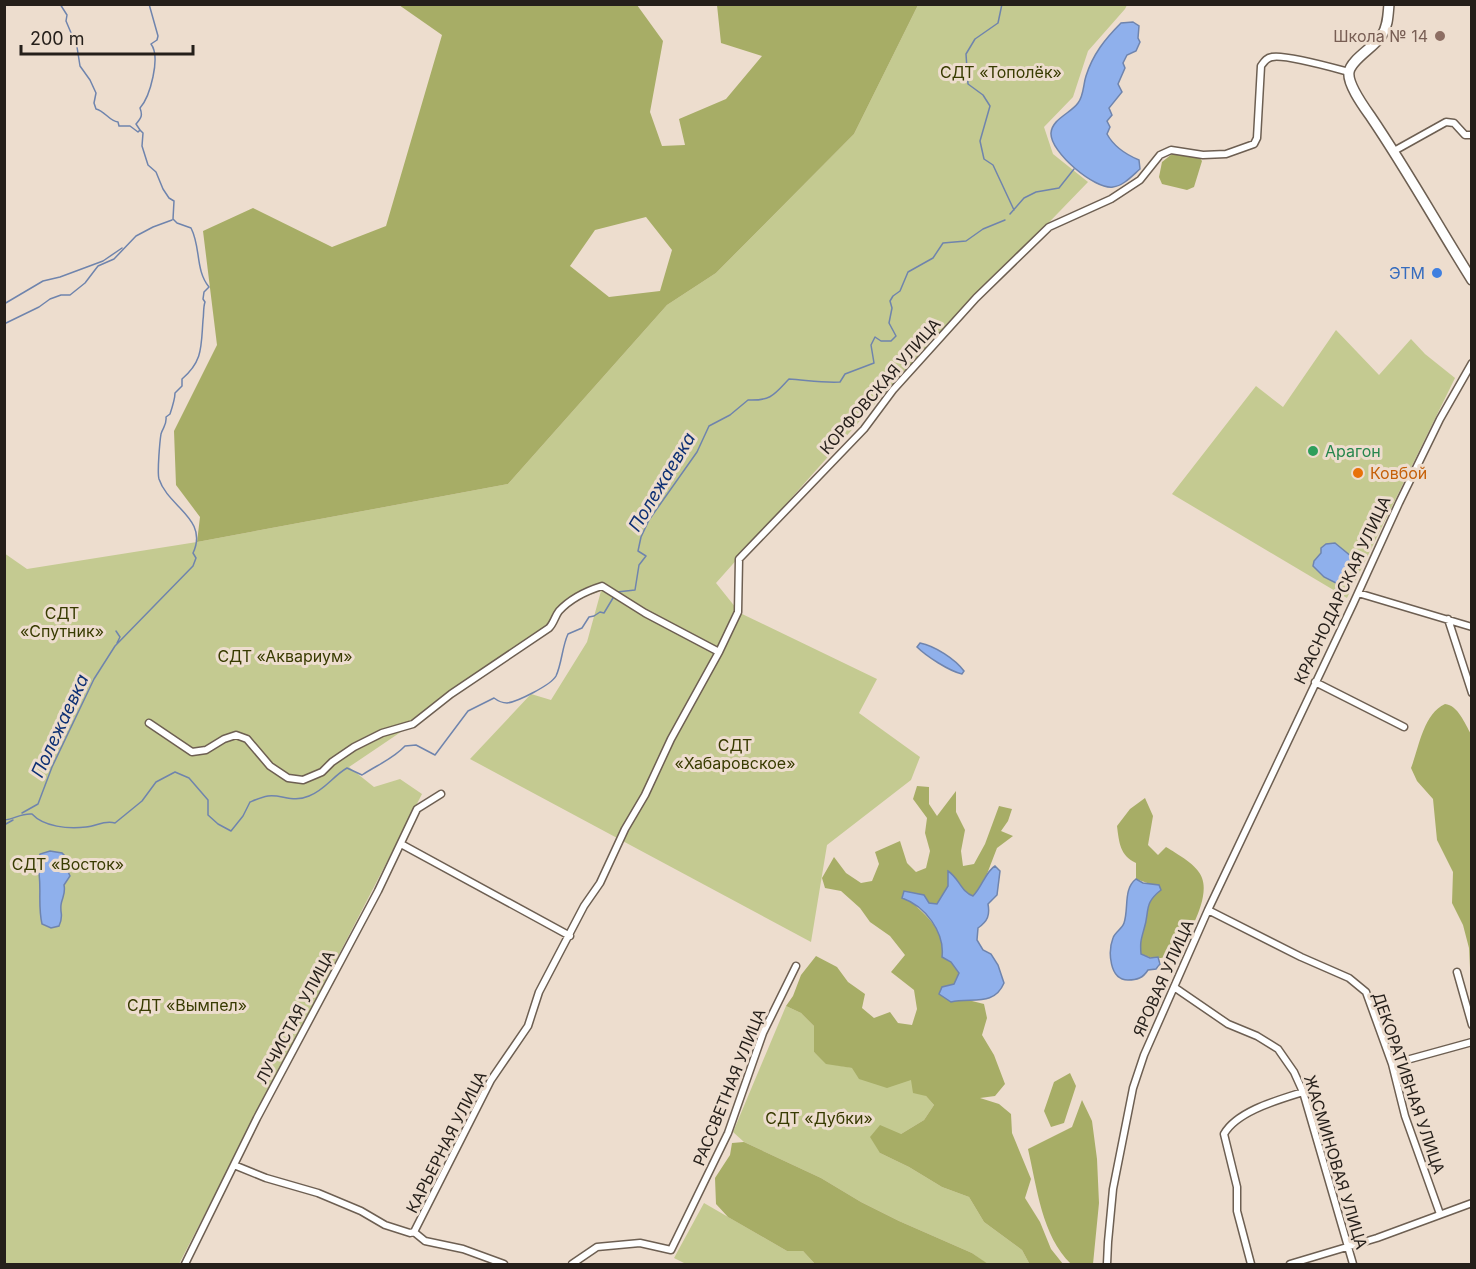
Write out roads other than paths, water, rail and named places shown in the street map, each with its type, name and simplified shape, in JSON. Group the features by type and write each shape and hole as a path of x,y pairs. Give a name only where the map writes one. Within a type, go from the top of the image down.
{"street":[{"path":"1389,4 1388,22 1381,38 1354,63 1349,72 1359,98 1472,280"},
{"name":"КОРФОВСКАЯ УЛИЦА","path":"610,864 625,829 645,795 671,739 719,652 738,612 739,560 864,429 893,390 976,298 1049,227 1111,199 1140,180 1160,155 1171,150 1226,154 1254,144 1257,138 1261,66 1265,60 1273,57 1314,63 1349,72"},
{"path":"1394,152 1446,122 1454,123 1465,135 1472,135"},
{"name":"КРАСНОДАРСКАЯ УЛИЦА","path":"1245,833 1398,503 1440,419 1472,363"},
{"path":"149,723 192,752 206,750 236,735 247,739 270,766 288,778 303,780 322,772 354,747 382,733 413,724 437,704 549,628 558,613 575,597 602,586 645,613 719,652"},
{"path":"1358,593 1472,627"},
{"path":"1448,619 1472,693"},
{"path":"1315,682 1404,727"},
{"name":"ЛУЧИСТАЯ УЛИЦА","path":"185,1264 271,1090 378,891 417,809 441,794"},
{"name":"ЯРОВАЯ УЛИЦА","path":"1107,1264 1113,1190 1133,1088 1144,1055 1245,833"},
{"path":"401,844 570,936"},
{"name":"КАРЬЕРНАЯ УЛИЦА","path":"234,1165 266,1178 318,1193 361,1211 385,1225 410,1233 414,1232 491,1080 528,1026 539,992 584,906 610,864"},
{"name":"ДЕКОРАТИВНАЯ УЛИЦА","path":"1208,910 1301,957 1349,978 1368,996 1392,1064 1404,1116 1440,1214"},
{"name":"РАССВЕТНАЯ УЛИЦА","path":"572,1264 597,1247 640,1243 671,1250 728,1133 763,1033 796,966"},
{"path":"1456,972 1472,1025"},
{"name":"ЖАСМИНОВАЯ УЛИЦА","path":"1174,987 1221,1020 1257,1036 1278,1049 1294,1072 1303,1092 1353,1264"},
{"path":"1392,1064 1472,1042"},
{"path":"1251,1264 1237,1211 1235,1176 1224,1134 1233,1122 1266,1104 1303,1092"},
{"path":"1290,1264 1349,1248 1472,1203"},
{"path":"414,1232 425,1241 463,1249 504,1264"}],"water":[{"path":"1133,22 1139,26 1140,42 1136,51 1127,55 1123,63 1125,68 1118,84 1122,92 1109,108 1112,115 1107,121 1110,127 1107,134 1121,150 1139,160 1140,169 1120,185 1105,186 1085,176 1065,159 1053,141 1051,133 1058,120 1075,107 1080,100 1089,68 1105,41 1121,23"},
{"path":"1335,543 1352,557 1347,572 1338,584 1324,577 1313,566 1321,553 1321,548 1326,544"},
{"path":"920,643 950,658 964,671 962,674 944,667 926,655 917,647"},
{"path":"50,851 62,853 68,859 66,867 70,876 64,885 62,917 59,926 51,928 42,924 37,863 40,854"},
{"path":"995,866 1000,871 997,895 988,904 987,918 978,928 977,940 983,950 991,954 998,965 1004,983 1000,991 988,998 951,1002 939,994 942,987 954,984 959,973 951,962 942,957 940,938 932,921 918,907 902,898 904,891 924,895 929,903 937,904 948,886 948,871 973,896"},
{"path":"1136,879 1143,883 1159,885 1161,890 1149,904 1141,939 1141,954 1150,958 1158,957 1160,964 1156,969 1148,970 1140,978 1128,980 1122,979 1114,970 1111,944 1124,923 1129,888"}],"waterway":[{"name":"Полежаевка","path":"22,813 38,804 52,767 94,679 115,646 193,566 196,558 193,553 197,541 196,531 192,522 164,489 159,479 158,463 161,434 166,417 170,414 175,393 182,386 182,379 194,366 200,353 205,302 203,299 204,292 209,287 202,273 191,228 173,219 174,201 163,189 156,172 148,165 142,146 143,133 130,126 119,126 118,122 96,109 94,103 96,93 80,66 77,47 66,21 67,15 60,4"},
{"name":"Полежаевка","path":"140,130 136,124 141,117 140,108 151,86 155,67 154,50 151,44 157,40 158,36 149,4"},
{"name":"Полежаевка","path":"1002,4 998,23 975,39 966,54 968,84 983,95 990,106 980,141 984,159 993,165 1014,210"},
{"name":"Полежаевка","path":"1010,214 1024,198 1036,192 1059,188 1074,169"},
{"name":"Полежаевка","path":"4,324 50,299 70,295 85,283 98,266 114,259 136,236 172,220"},
{"name":"Полежаевка","path":"617,592 635,590 639,565 646,556 638,551 641,537 649,520 697,452 709,426 730,415 748,400 772,396 789,379 840,382 845,374 874,363 871,345 875,337 881,341 891,341 896,336 889,323 892,308 890,301 900,291 908,272 933,258 943,243 966,241 983,229 1005,220"},
{"name":"Полежаевка","path":"4,304 43,281 103,261 122,248"},
{"name":"Полежаевка","path":"4,820 32,814 43,822 72,828 115,823 142,801 156,782 175,772 189,778 208,800 208,815 231,831 243,816 250,802 256,799 268,796 298,799 309,796 347,768 362,775 405,746 416,745 435,755 468,711 494,698 505,703 518,700 553,680 558,671 568,634 582,628 589,617 600,612 604,613 613,598"},
{"name":"Полежаевка","path":"116,631 120,637 117,643"},
{"name":"Полежаевка","path":"4,825 13,820"}],"place":[{"name":"Школа № 14","path":"1440,36"},
{"name":"ЭТМ","path":"1437,273"},
{"name":"Арагон","path":"1313,451"},
{"name":"Ковбой","path":"1358,473"}],"park label":[{"name":"СДТ «Тополёк»","path":"1001,72"},
{"name":"СДТ «Спутник»","path":"62,622"},
{"name":"СДТ «Аквариум»","path":"285,656"},
{"name":"СДТ «Хабаровское»","path":"735,754"},
{"name":"СДТ «Восток»","path":"68,864"},
{"name":"СДТ «Вымпел»","path":"187,1005"},
{"name":"СДТ «Дубки»","path":"819,1118"}]}
